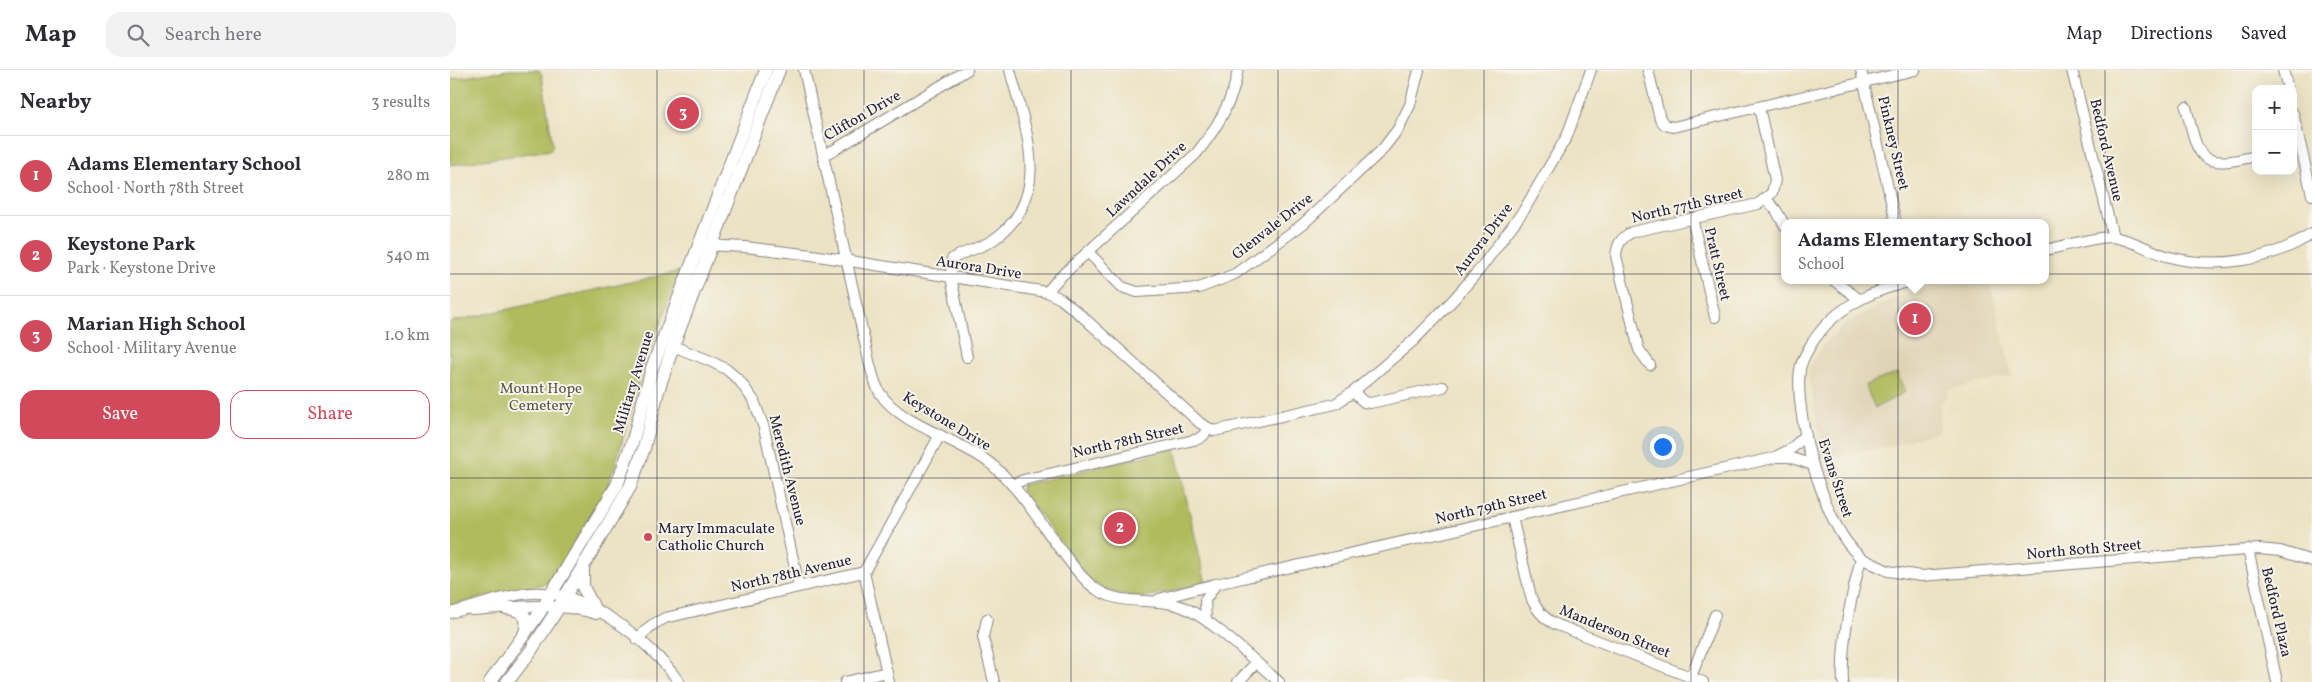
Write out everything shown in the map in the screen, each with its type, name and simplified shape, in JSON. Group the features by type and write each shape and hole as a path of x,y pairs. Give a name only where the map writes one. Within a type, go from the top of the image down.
{"main road":[{"name":"Military Avenue","path":"490,682 545,604 617,485 630,448 652,368 766,70"},
{"name":"Military Avenue","path":"507,682 530,652 563,601 630,487 644,448 658,391 673,346 780,70"},
{"path":"583,568 583,587 593,606"},
{"path":"506,608 517,609 525,614 528,622 525,634"}],"street":[{"name":"Keystone Drive","path":"804,70 876,387 892,407 979,456 1002,474 1072,564 1092,586 1117,598 1154,601 1182,606 1206,620 1279,682"},
{"name":"Clifton Drive","path":"823,155 967,70"},
{"path":"967,357 951,278 952,259 986,244 1003,232 1019,212 1029,187 1032,169 1031,151 1010,70"},
{"name":"Lawndale Drive","path":"1047,292 1088,252 1182,168 1207,141 1225,110 1238,70"},
{"name":"Glenvale Drive","path":"1088,252 1122,287 1137,292 1199,288 1235,274 1303,224 1382,150 1398,129 1410,106 1419,70"},
{"name":"Aurora Drive","path":"1353,392 1434,322 1475,276 1503,240 1568,136 1591,70"},
{"path":"1648,70 1660,119 1667,126 1673,127 1915,70"},
{"name":"Pinkney Street","path":"1861,70 1895,219"},
{"name":"Bedford Avenue","path":"2072,70 2113,237"},
{"path":"2283,70 2287,85"},
{"path":"1759,107 1775,180 1772,193 1766,199 1781,219"},
{"path":"2186,107 2196,145 2206,157 2222,163 2252,157"},
{"path":"2297,147 2312,195"},
{"name":"North 77th Street","path":"1650,365 1638,350 1616,256 1618,244 1622,238 1632,232 1758,204 1766,199"},
{"name":"Pratt Street","path":"1692,218 1715,316"},
{"path":"2049,249 2113,237 2136,243 2174,258 2219,262 2268,254 2292,246 2312,234"},
{"name":"Aurora Drive","path":"698,245 745,247 1047,292 1061,299 1083,317 1207,428"},
{"path":"1838,284 1859,299 1884,288 1899,284"},
{"name":"Evans Street","path":"1859,299 1828,323 1819,333 1804,357 1799,380 1806,435 1813,465 1840,535 1861,558"},
{"name":"Meredith Avenue","path":"673,346 726,369 744,386 754,401 764,428 799,586"},
{"path":"1207,428 1214,431 1328,406 1341,401 1353,392 1364,402 1370,403 1443,387"},
{"name":"North 78th Street","path":"1012,485 1023,480 1198,440 1204,435 1207,428"},
{"name":"North 78th Avenue","path":"638,639 652,625 665,618 864,572 940,435"},
{"name":"North 79th Street","path":"1773,458 1791,449 1806,435"},
{"name":"North 79th Street","path":"1154,601 1216,584 1773,458 1789,457 1813,465"},
{"name":"Manderson Street","path":"1512,517 1531,597 1536,608 1545,618 1555,624 1703,682"},
{"name":"North 80th Street","path":"1861,558 1888,571 1922,576 2248,549 2273,550 2312,561"},
{"name":"Bedford Plaza","path":"2248,549 2277,682"},
{"path":"1843,682 1842,652 1846,624 1861,558"},
{"path":"845,682 888,677 864,572"},
{"path":"1206,620 1205,600 1216,584"},
{"path":"454,612 487,601 521,594 552,593 563,601 609,618"},
{"path":"454,612 563,601 593,606 638,639 679,682"},
{"path":"1691,677 1715,615"},
{"path":"986,619 983,637 994,682"},
{"path":"1238,682 1256,662"}],"shaded area":[{"path":"1950,284 1991,284 2012,376 1948,390 1947,396 1940,405 1940,431 1890,446 1825,460 1808,375 1811,363 1823,345 1848,322 1893,298"}],"green space":[{"path":"509,70 539,70 542,75 553,147 550,150 450,165 450,79"},
{"name":"Mount Hope Cemetery","path":"680,271 642,371 615,466 606,489 554,577 548,583 450,605 450,322"},
{"path":"1897,373 1905,392 1875,408 1865,385"},
{"path":"1175,449 1206,584 1139,598 1107,591 1087,577 1021,490 1022,485"}],"place":[{"name":"Marian High School","path":"683,113"},
{"name":"Adams Elementary School","path":"1915,319"},
{"name":"Keystone Park","path":"1120,528"},
{"name":"Mary Immaculate Catholic Church","path":"648,537"}]}
